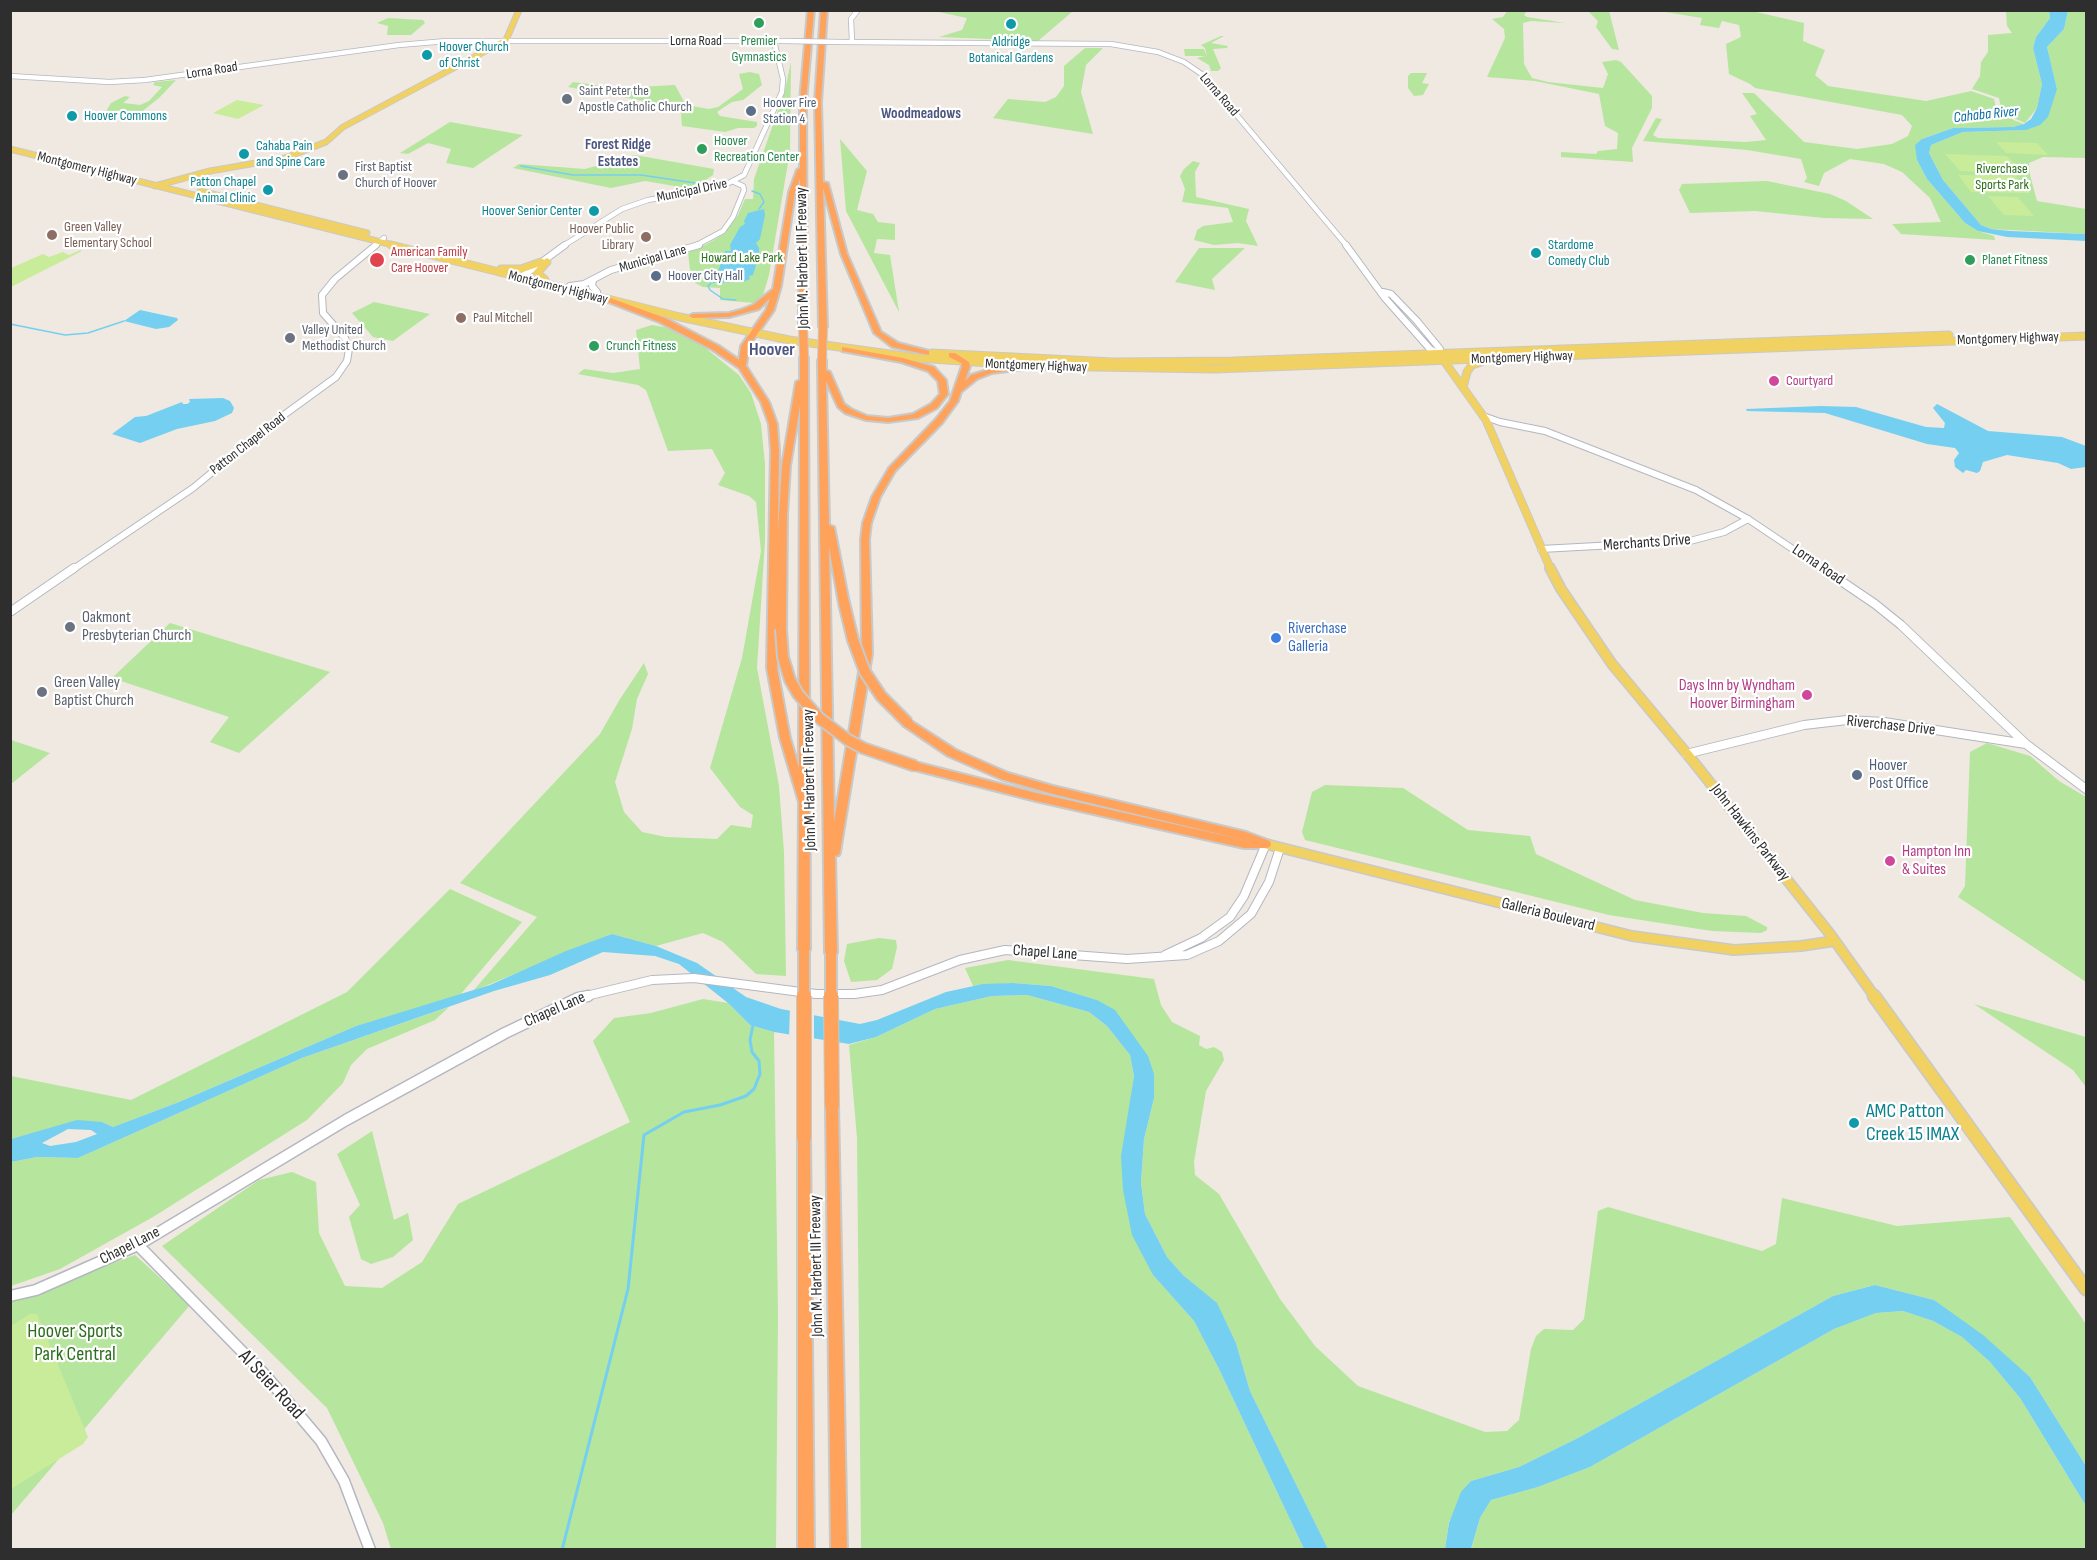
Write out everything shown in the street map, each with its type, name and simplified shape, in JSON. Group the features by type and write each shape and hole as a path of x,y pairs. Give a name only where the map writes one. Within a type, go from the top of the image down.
{"highway":[{"name":"John M. Harbert III Freeway","path":"806,1550 803,164 805,61 811,10"},
{"name":"John M. Harbert III Freeway","path":"824,10 819,65 839,1550"},
{"path":"742,366 745,346 770,310 777,286 792,192 803,164"},
{"path":"820,164 844,254 878,333 895,345 926,352"},
{"path":"693,316 729,315 756,307 767,299 777,286"},
{"path":"600,295 681,328 742,366 765,402 774,433 772,668 785,738 803,800"},
{"path":"822,361 831,388 841,405 866,418 888,420 915,416 934,406 944,394 942,380 931,369 903,360 845,349"},
{"path":"952,355 965,362 959,390"},
{"path":"830,885 867,654 865,539 867,523 876,497 892,470 939,421 959,390 974,377 991,371 1033,366"},
{"path":"804,371 794,410 786,466 781,629 783,657 790,680 798,694 819,718 833,730 863,748 915,766 1036,797 1244,844 1266,844"},
{"path":"824,471 831,533 853,640 865,672 881,696 908,723 952,753 1005,776 1053,790 1246,836 1266,844"}],"main road":[{"path":"155,186 200,174 285,158 326,142 358,118 506,40 519,10"},
{"name":"Montgomery Highway","path":"10,143 380,240 391,246 545,280 755,332 876,348 952,355 1085,361 1233,361 2086,331"},
{"name":"Montgomery Highway","path":"10,149 755,332 845,349 965,362 1077,368 1215,369 2086,336"},
{"path":"285,158 290,153 290,149"},
{"path":"190,189 185,183 200,174"},
{"path":"501,269 520,269 544,262"},
{"path":"544,262 537,273 545,280"},
{"name":"John Hawkins Parkway","path":"1439,354 1484,416 1541,549 1561,589 1612,664 1834,941 2086,1289"},
{"path":"1463,387 1467,372 1472,365 1490,359"},
{"path":"1077,368 1085,361"},
{"name":"Galleria Boulevard","path":"1266,844 1632,936 1734,950 1801,946 1834,941"}],"street":[{"path":"852,42 851,19 858,10"},
{"name":"Lorna Road","path":"10,76 112,82 145,80 399,45 485,40 1111,44 1151,50 1185,62 1203,75 1383,292 1384,297 1430,349 1439,354 1440,349 1417,321 1391,294 1383,292"},
{"path":"485,40 494,45 492,48"},
{"name":"Municipal Drive","path":"525,276 603,219 628,207 665,197 706,191 734,182 748,170 760,137 782,92 783,80 774,41"},
{"name":"Municipal Lane","path":"570,286 581,285 611,270 691,248 711,239 723,231 733,217 744,190 742,186 734,182"},
{"name":"Patton Chapel Road","path":"10,612 195,487 266,428 336,377 346,361 349,349 345,338 323,313 322,295 330,284 380,240"},
{"path":"367,250 377,246 391,246"},
{"path":"593,280 592,286 600,295"},
{"path":"1409,355 1422,349 1421,339"},
{"name":"Lorna Road","path":"1484,416 1500,423 1545,431 1673,480 1711,497 1748,519 1856,590 1900,625 2026,744 2086,789"},
{"path":"1492,432 1500,423"},
{"name":"Merchants Drive","path":"1541,549 1690,541 1724,532 1748,519"},
{"name":"Riverchase Drive","path":"1686,754 1804,725 1847,720 1884,722 2026,744"},
{"name":"Chapel Lane","path":"1158,958 1202,939 1230,917 1244,896 1266,844"},
{"name":"Chapel Lane","path":"10,1296 36,1290 138,1245 356,1115 505,1033 578,998 634,983 674,978 723,980 816,994 872,992 905,982 960,960 1005,950 1127,959 1187,955 1219,941 1251,914 1261,899 1280,848"},
{"name":"Al Seier Road","path":"138,1245 266,1376 321,1441 344,1481 370,1550"}],"green space":[{"path":"1508,10 1527,11 1524,15 1527,17 1565,23 1531,21 1523,23 1524,64 1532,78 1603,88 1608,74 1602,62 1616,60 1621,62 1652,96 1652,108 1632,148 1633,162 1561,157 1561,152 1596,154 1598,151 1617,149 1618,133 1605,126 1599,94 1535,81 1487,77 1505,38 1504,29 1492,19 1503,17"},
{"path":"1653,10 1752,11 1804,23 1803,41 1825,50 1815,75 1828,86 1926,101 1971,91 1994,99 1996,108 2007,112 2013,120 2024,124 2013,127 1953,128 1922,139 1917,160 1927,179 1965,223 1978,231 1994,236 1995,240 1901,234 1892,224 1941,222 1930,198 1902,172 1884,164 1850,159 1824,173 1819,186 1804,182 1807,178 1801,159 1747,150 1643,141 1656,118 1662,119 1653,135 1658,138 1746,142 1766,140 1750,116 1757,114 1742,93 1754,93 1804,142 1857,149 1892,144 1908,136 1912,126 1902,115 1755,88 1729,74 1726,44 1741,37 1739,25 1722,21 1719,28 1700,25 1702,18"},
{"name":"Aldridge Botanical Gardens","path":"934,11 1073,11 1038,41 939,37 962,30 967,18"},
{"path":"1588,11 1609,11 1619,50 1612,49 1596,27 1598,21"},
{"path":"2006,11 2049,11 2050,18 2036,37 2033,48 2042,84 2037,108 2025,123 2001,108 1999,98 1972,89 1980,76 1981,62 1988,52 1988,35 2012,33 2007,26"},
{"name":"Riverchase Sports Park","path":"2068,11 2086,11 2086,158 2043,157 2029,163 2037,201 2086,209 2086,234 1991,229 1981,225 1943,180 1929,153 1931,145 1963,132 2026,130 2057,89 2047,47 2064,29"},
{"path":"388,18 423,20 425,23 411,35 387,35 388,26 377,23"},
{"path":"1224,36 1211,43 1228,46 1213,49 1221,68 1218,71 1211,71 1209,65 1197,58 1205,56 1185,56 1184,49 1204,49 1207,57 1205,48 1201,45"},
{"path":"1085,48 1103,48 1086,65 1081,92 1093,134 993,118 1008,99 1045,102 1056,97 1064,86 1064,66"},
{"name":"Howard Lake Park","path":"791,62 790,151 769,275 763,295 754,303 720,300 720,288 703,287 695,283 690,270 688,252 724,234 738,215 745,199 753,199 754,179 785,90"},
{"path":"750,72 759,74 762,85 743,100 732,102 717,112 720,116 757,122 757,126 725,132 682,126 681,113 644,101 568,87 573,82 620,88 675,85 686,105 709,109 718,107 743,89 739,74"},
{"path":"1411,73 1427,73 1422,83 1429,84 1423,95 1414,96 1408,88 1408,76"},
{"path":"176,80 160,97 134,118 105,113 111,103 125,96 130,97 123,103 140,105 149,101 162,87 153,85 155,82"},
{"path":"237,100 264,105 238,119 213,113"},
{"path":"450,122 523,135 473,168 446,163 451,149 428,143 408,154 400,153"},
{"path":"840,139 867,171 857,210 873,214 878,222 895,224 895,240 877,239 874,253 890,255 899,312 846,211"},
{"path":"1996,142 2037,143 2048,155 2006,153"},
{"path":"1945,154 2007,156 2023,173 1960,171"},
{"path":"635,155 714,169 713,175 692,189 645,181 611,188 513,168 519,164 585,169"},
{"path":"1193,161 1200,163 1195,172 1196,197 1249,209 1246,221 1258,246 1238,243 1214,245 1194,240 1197,230 1203,226 1233,222 1228,208 1182,202 1185,189 1180,176"},
{"name":"Riverchase Sports Park","path":"1958,175 2015,176 2030,193 1971,192"},
{"path":"1767,181 1830,194 1846,201 1873,219 1824,218 1755,211 1690,213 1679,190 1682,184"},
{"path":"1988,196 2018,197 2034,216 2004,215"},
{"path":"1199,248 1245,248 1212,279 1215,290 1175,282"},
{"path":"82,251 11,287 11,268 43,254 49,257 63,252 69,255"},
{"path":"374,302 430,314 393,341 373,337 352,313"},
{"path":"652,325 669,328 698,342 739,375 751,393 761,424 765,464 765,541 757,668 779,786 784,852 786,976 756,974 723,942 703,933 656,946 612,934 473,991 537,917 460,883 600,734 644,663 648,674 637,699 632,729 615,782 624,812 642,832 666,837 717,839 731,825 751,828 753,815 740,807 710,768 742,658 761,551 756,502 749,496 718,485 725,473 712,449 668,451 646,390 638,385 578,374 584,369 613,373 640,369 636,330"},
{"path":"170,623 330,672 239,753 210,742 229,717 112,678"},
{"path":"10,740 50,753 11,784"},
{"path":"1987,743 2030,756 2059,781 2086,797 2086,982 1958,897 1965,886 1970,752"},
{"path":"1325,785 1403,788 1468,830 1530,836 1536,854 1635,900 1703,913 1746,916 1767,927 1767,930 1761,933 1712,931 1609,915 1305,840 1302,832 1312,792"},
{"path":"450,889 522,922 460,995 356,1026 179,1102 113,1127 102,1122 41,1131 11,1139 11,1076 131,1100 347,992"},
{"path":"879,938 896,940 897,947 892,969 877,980 851,982 844,961 847,944"},
{"path":"1008,960 1154,979 1161,1005 1172,1022 1200,1036 1199,1045 1206,1049 1214,1047 1222,1052 1224,1060 1206,1091 1194,1162 1195,1175 1219,1194 1280,1299 1315,1346 1358,1386 1485,1432 1507,1431 1519,1420 1531,1349 1536,1336 1544,1329 1573,1330 1584,1319 1598,1211 1608,1207 1762,1251 1776,1244 1782,1198 1897,1226 2010,1217 2086,1324 2086,1466 2030,1377 1934,1300 1875,1285 1833,1296 1578,1438 1519,1467 1471,1481 1449,1522 1445,1549 1328,1549 1250,1391 1236,1343 1217,1304 1183,1275 1167,1257 1145,1214 1141,1183 1144,1139 1154,1098 1154,1074 1097,1000 1051,986 1013,983 973,986 965,968"},
{"path":"1027,995 1089,1012 1107,1026 1130,1055 1134,1076 1129,1111 1153,1275 1194,1321 1304,1549 861,1549 857,1138 849,1045 876,1037 935,1009 992,996"},
{"path":"703,999 728,1003 750,1025 774,1032 778,1316 776,1549 391,1549 383,1523 327,1408 162,1246 259,1180 292,1172 316,1182 319,1233 345,1286 382,1288 422,1262 458,1204 630,1122 593,1041 614,1018 651,1013"},
{"path":"1974,1004 2086,1037 2086,1087 2073,1070"},
{"path":"449,1007 435,1020 367,1049 351,1065 343,1083 307,1120 153,1217 60,1269 11,1286 11,1162 37,1157 78,1158 302,1058"},
{"path":"372,1131 394,1220 408,1213 413,1240 393,1257 371,1264 361,1259 349,1217 360,1205 337,1154"},
{"name":"Hoover Sports Park Central","path":"135,1255 190,1305 11,1515 11,1300"},
{"path":"1903,1311 1933,1321 1962,1337 1990,1362 2020,1398 2086,1506 2086,1549 1471,1550 1480,1518 1491,1500 1538,1487 1590,1467 1834,1329 1876,1313"},
{"path":"30,1314 37,1314 88,1437 83,1444 11,1489 11,1326"}],"water":[{"path":"2049,11 2068,11 2064,29 2047,47 2057,89 2048,117 2040,125 2026,130 1963,132 1931,145 1929,153 1943,180 1981,225 1991,229 2010,231 2086,234 2086,241 2007,237 1978,231 1965,223 1927,179 1917,160 1915,145 1922,139 1953,128 2013,127 2031,119 2037,108 2042,84 2033,48 2036,37 2050,18"},
{"path":"764,209 760,239 756,243 759,255 753,275 743,282 711,283 725,251 731,251 730,245 740,227 745,224 748,213"},
{"path":"140,310 178,320 169,327 156,329 124,321"},
{"path":"223,398 230,401 234,408 232,413 215,421 177,429 140,443 112,434 135,417 146,416 182,402 187,404 190,402 189,399"},
{"path":"1937,404 1988,431 2062,437 2086,446 2086,467 2071,469 2058,463 2007,455 1983,462 1977,473 1966,470 1963,473 1955,467 1954,460 1959,453 1955,448 1927,444 1825,413 1747,411 1746,409 1856,407 1926,427 1944,428 1945,423 1933,408"},
{"path":"612,934 656,946 697,963 746,997 781,1009 860,1024 877,1020 946,992 983,984 1013,983 1051,986 1097,1000 1115,1010 1148,1056 1154,1074 1154,1098 1144,1139 1141,1183 1145,1214 1167,1257 1183,1275 1217,1303 1236,1343 1250,1391 1328,1549 1304,1549 1194,1321 1153,1275 1132,1235 1123,1190 1121,1156 1134,1076 1130,1055 1107,1026 1089,1012 1027,995 992,996 935,1009 876,1037 849,1044 774,1032 750,1025 728,1003 679,964 655,956 603,952 550,975 494,991 302,1058 78,1158 37,1157 11,1162 11,1139 77,1120 102,1122 113,1127 179,1102 356,1026 490,985 566,951","holes":["68,1129 91,1130 97,1134 76,1142 50,1146 42,1143"]},
{"path":"1875,1285 1934,1300 1983,1335 2030,1377 2086,1466 2086,1506 2020,1398 1990,1362 1962,1337 1933,1321 1903,1311 1876,1313 1834,1329 1590,1467 1538,1487 1491,1500 1480,1518 1471,1549 1445,1549 1449,1523 1461,1492 1471,1481 1519,1467 1578,1438 1833,1296"}],"pier":[{"path":"790,1007 814,1012 814,1042 789,1038"}],"waterway":[{"path":"521,166 573,175 641,175 695,183"},
{"path":"752,191 760,194 764,202 759,209"},
{"path":"711,283 708,286 710,290 723,299 736,300"},
{"path":"10,324 65,335 88,333 124,321"},
{"path":"562,1550 628,1289 644,1135 684,1112 720,1105 746,1096 754,1089 760,1074 759,1061 752,1052 750,1040 753,1025"}],"place":[{"name":"Premier Gymnastics","path":"759,23"},
{"name":"Aldridge Botanical Gardens","path":"1011,24"},
{"name":"Hoover Church of Christ","path":"427,55"},
{"name":"Saint Peter the Apostle Catholic Church","path":"567,99"},
{"name":"Hoover Fire Station 4","path":"751,111"},
{"name":"Hoover Commons","path":"72,116"},
{"name":"Hoover Recreation Center","path":"702,149"},
{"name":"Cahaba Pain and Spine Care","path":"244,154"},
{"name":"First Baptist Church of Hoover","path":"343,175"},
{"name":"Patton Chapel Animal Clinic","path":"268,190"},
{"name":"Hoover Senior Center","path":"594,211"},
{"name":"Green Valley Elementary School","path":"52,235"},
{"name":"Hoover Public Library","path":"646,237"},
{"name":"Stardome Comedy Club","path":"1536,253"},
{"name":"American Family Care Hoover","path":"377,260"},
{"name":"Planet Fitness","path":"1970,260"},
{"name":"Hoover City Hall","path":"656,276"},
{"name":"Paul Mitchell","path":"461,318"},
{"name":"Valley United Methodist Church","path":"290,338"},
{"name":"Crunch Fitness","path":"594,346"},
{"name":"Courtyard","path":"1774,381"},
{"name":"Oakmont Presbyterian Church","path":"70,627"},
{"name":"Riverchase Galleria","path":"1276,638"},
{"name":"Green Valley Baptist Church","path":"42,692"},
{"name":"Days Inn by Wyndham Hoover Birmingham","path":"1807,695"},
{"name":"Hoover Post Office","path":"1857,775"},
{"name":"Hampton Inn & Suites","path":"1890,861"},
{"name":"AMC Patton Creek 15 IMAX","path":"1854,1123"}],"district":[{"name":"Woodmeadows","path":"921,114"},
{"name":"Forest Ridge Estates","path":"618,154"},
{"name":"Hoover","path":"772,350"}],"water label":[{"name":"Cahaba River","path":"1986,115"}]}
